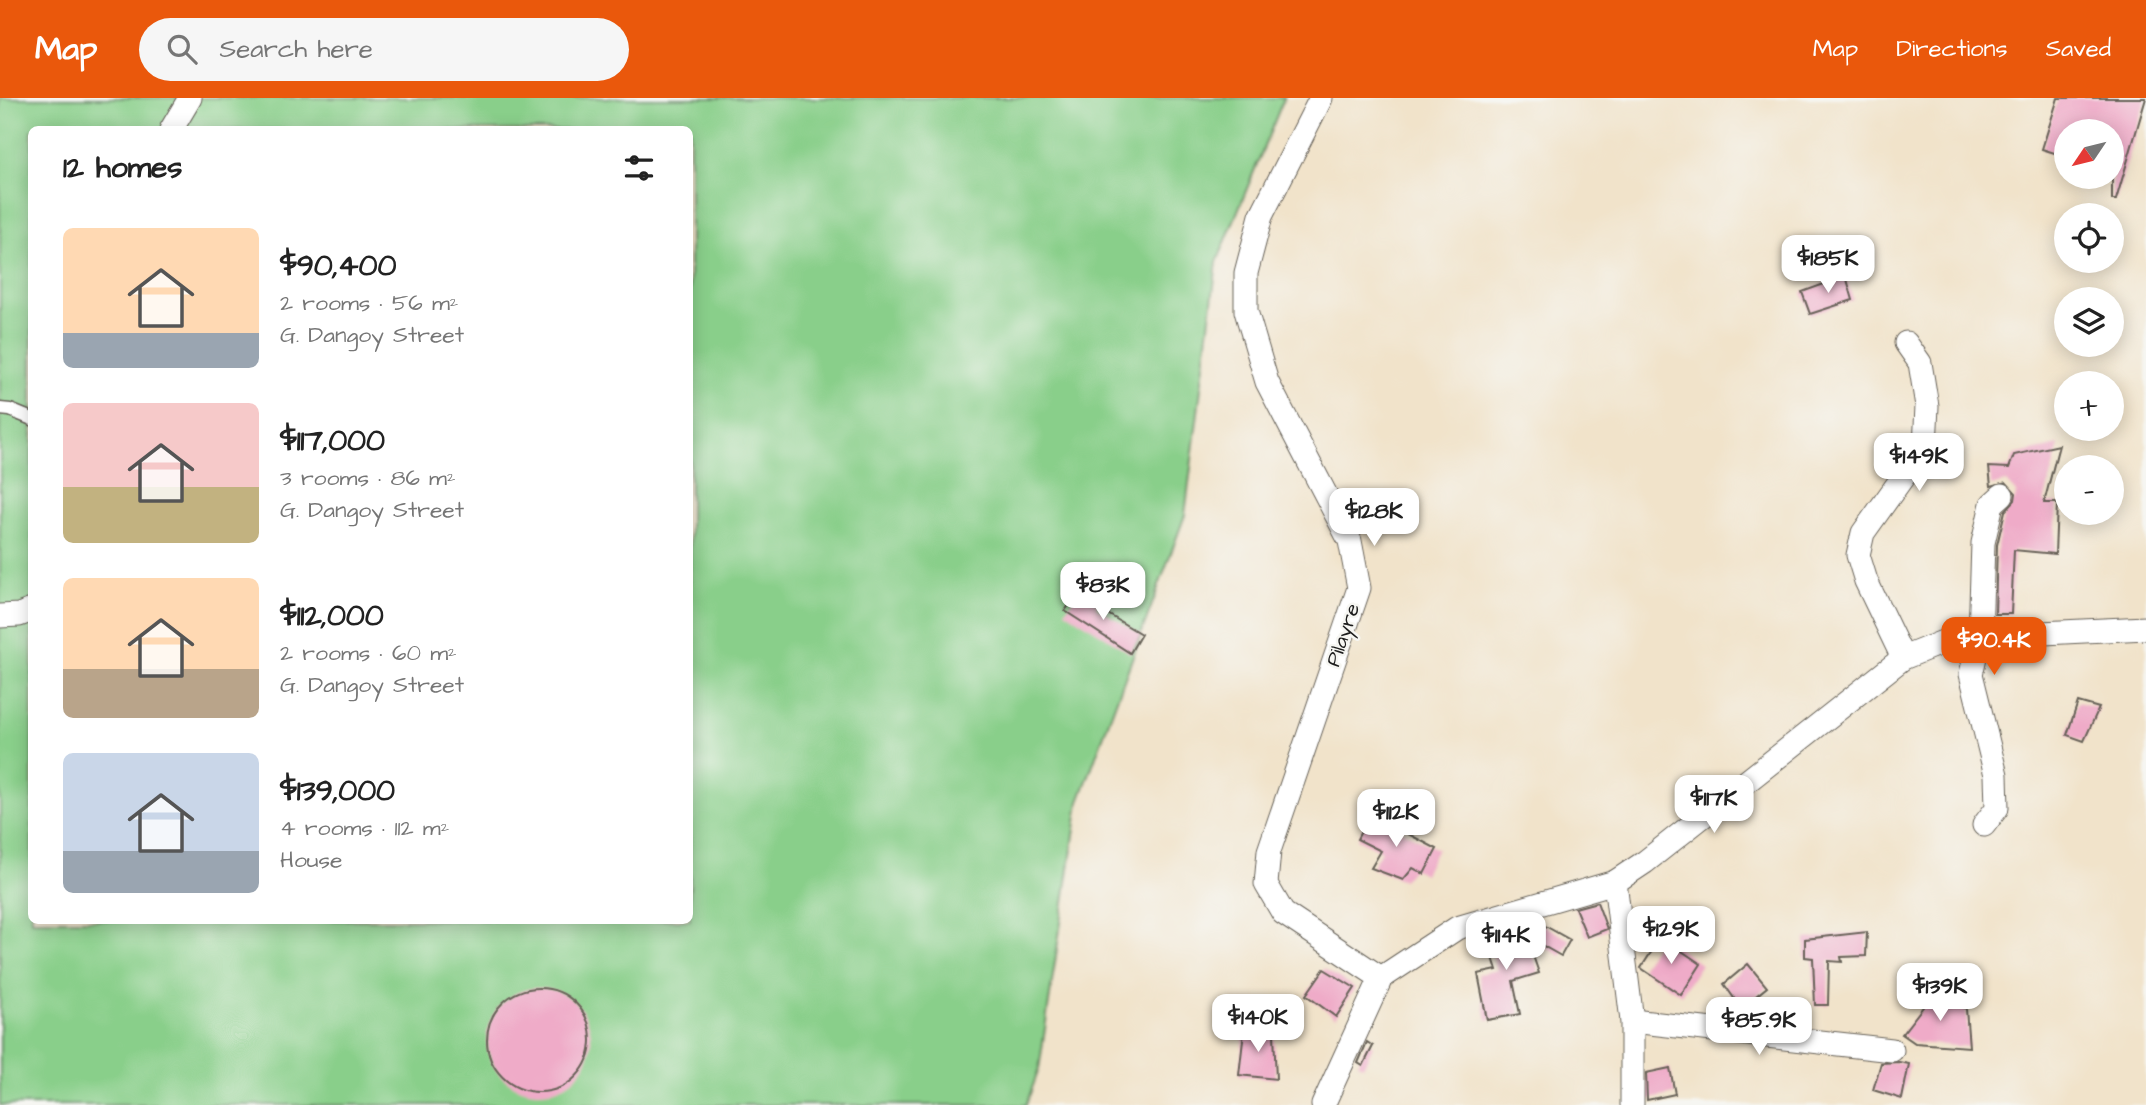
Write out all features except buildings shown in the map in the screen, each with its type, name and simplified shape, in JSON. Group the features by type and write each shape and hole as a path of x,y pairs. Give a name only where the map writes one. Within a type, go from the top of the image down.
{"street":[{"path":"173,126 190,98"},
{"name":"Pilayre","path":"1321,98 1261,216 1246,273 1246,311 1267,382 1350,541 1359,588 1269,851 1266,884 1283,913 1381,978"},
{"path":"1903,658 1866,582 1858,555 1863,533 1925,446 1927,406 1920,363 1906,342"},
{"path":"1984,825 1997,808 1996,775 1971,674 1980,636 1983,543 1992,504 2002,495"},
{"path":"0,616 28,612"},
{"path":"1323,1105 1381,978 1457,928 1615,882 1645,862 1903,658 1943,642 1980,636 2146,628"},
{"path":"1615,882 1632,1021 1632,1105"},
{"path":"1632,1021 1892,1050"}],"lane":[{"path":"0,409 28,417"}],"green space":[{"path":"0,98 1284,98 1217,262 1185,515 1079,802 1039,1069 1026,1105 0,1105"}]}
